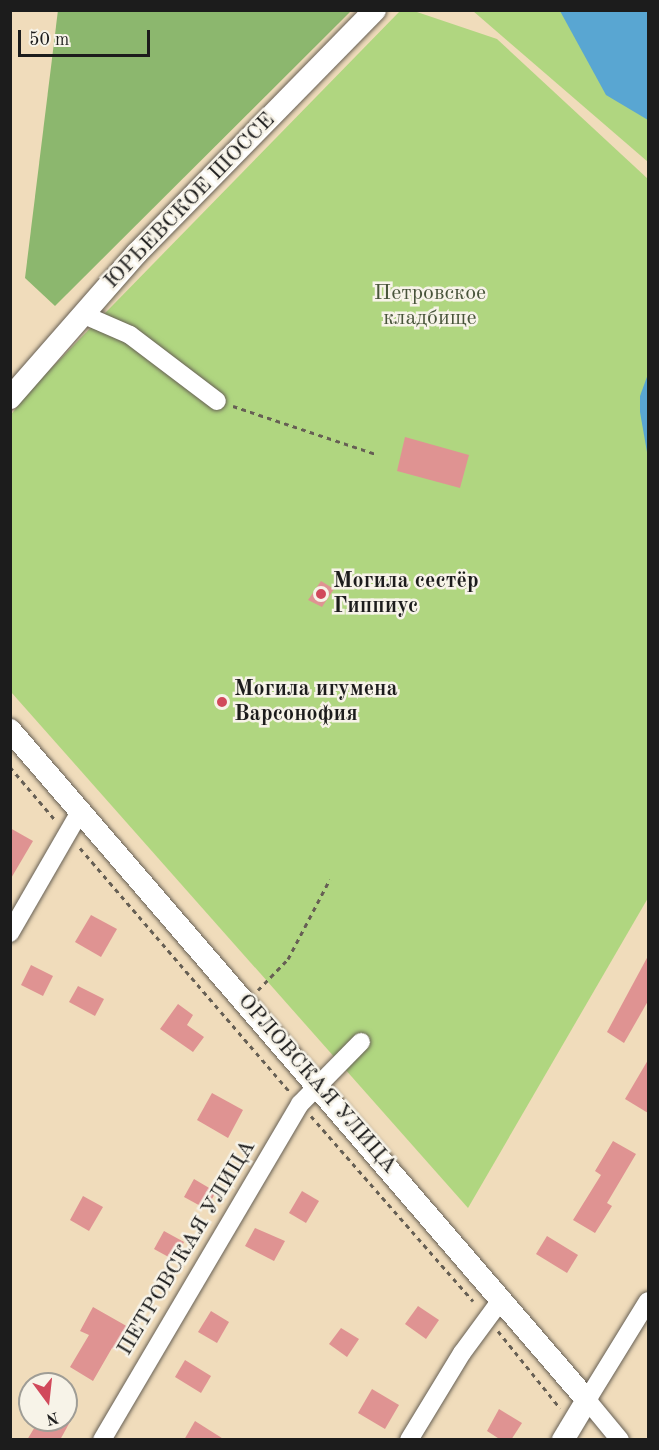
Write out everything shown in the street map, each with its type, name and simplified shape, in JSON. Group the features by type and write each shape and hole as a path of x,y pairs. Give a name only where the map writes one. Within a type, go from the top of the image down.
{"main road":[{"name":"ЮРЬЕВСКОЕ ШОССЕ","path":"10,398 82,314 375,10"},
{"name":"ОРЛОВСКАЯ УЛИЦА","path":"10,730 318,1084 587,1400"},
{"path":"563,1440 587,1400"}],"street":[{"path":"82,314 130,335 217,401"},
{"path":"10,933 81,810"},
{"name":"ПЕТРОВСКАЯ УЛИЦА","path":"102,1440 300,1104 361,1042"},
{"path":"409,1440 462,1353 501,1299"},
{"path":"587,1400 648,1301"},
{"name":"ОРЛОВСКАЯ УЛИЦА","path":"587,1400 620,1440"}],"path":[{"path":"217,401 376,454"},
{"path":"246,1002 288,959 330,879"}],"green space":[{"path":"58,10 351,11 55,306 25,278"},
{"name":"Петровское кладбище","path":"400,11 414,11 497,39 648,179 648,898 468,1208 11,692 10,416 30,390"},
{"path":"473,11 648,11 648,162"}],"water":[{"path":"560,11 648,11 648,120 606,95"},
{"path":"648,374 648,458 640,412 640,396"}],"building":[{"path":"405,437 469,455 460,488 397,471"},
{"name":"Могила сестёр Гиппиус","path":"321,581 334,589 322,607 308,600"},
{"path":"10,828 33,841 10,880"},
{"path":"91,915 117,929 101,957 75,942"},
{"path":"648,956 648,1001 624,1043 607,1032"},
{"path":"31,965 53,976 43,996 21,985"},
{"path":"78,986 104,999 95,1016 69,1002"},
{"path":"178,1004 193,1015 187,1025 204,1037 193,1052 160,1029"},
{"path":"648,1060 648,1113 625,1099"},
{"path":"212,1093 243,1110 228,1138 197,1120"},
{"path":"613,1141 636,1154 607,1203 612,1206 595,1233 573,1220 601,1175 595,1171"},
{"path":"194,1179 216,1192 206,1209 184,1197"},
{"path":"302,1191 319,1201 306,1223 289,1213"},
{"path":"83,1196 103,1207 89,1231 70,1220"},
{"path":"255,1228 285,1241 274,1261 245,1246"},
{"path":"164,1231 184,1242 174,1260 154,1249"},
{"path":"547,1236 578,1255 567,1273 536,1254"},
{"path":"418,1306 439,1320 426,1339 405,1324"},
{"path":"93,1307 130,1328 117,1351 112,1348 93,1381 70,1367 89,1335 80,1331"},
{"path":"211,1311 229,1322 217,1343 198,1332"},
{"path":"341,1328 359,1339 347,1357 329,1344"},
{"path":"185,1360 211,1376 201,1393 175,1377"},
{"path":"372,1389 399,1405 385,1429 358,1413"},
{"path":"499,1409 522,1423 511,1440 501,1440 487,1431"},
{"path":"195,1421 225,1440 184,1440"},
{"path":"32,1432 64,1432 60,1440 27,1440"}],"place":[{"name":"Могила сестёр Гиппиус","path":"321,594"},
{"name":"Могила игумена Варсонофия","path":"222,702"}]}
